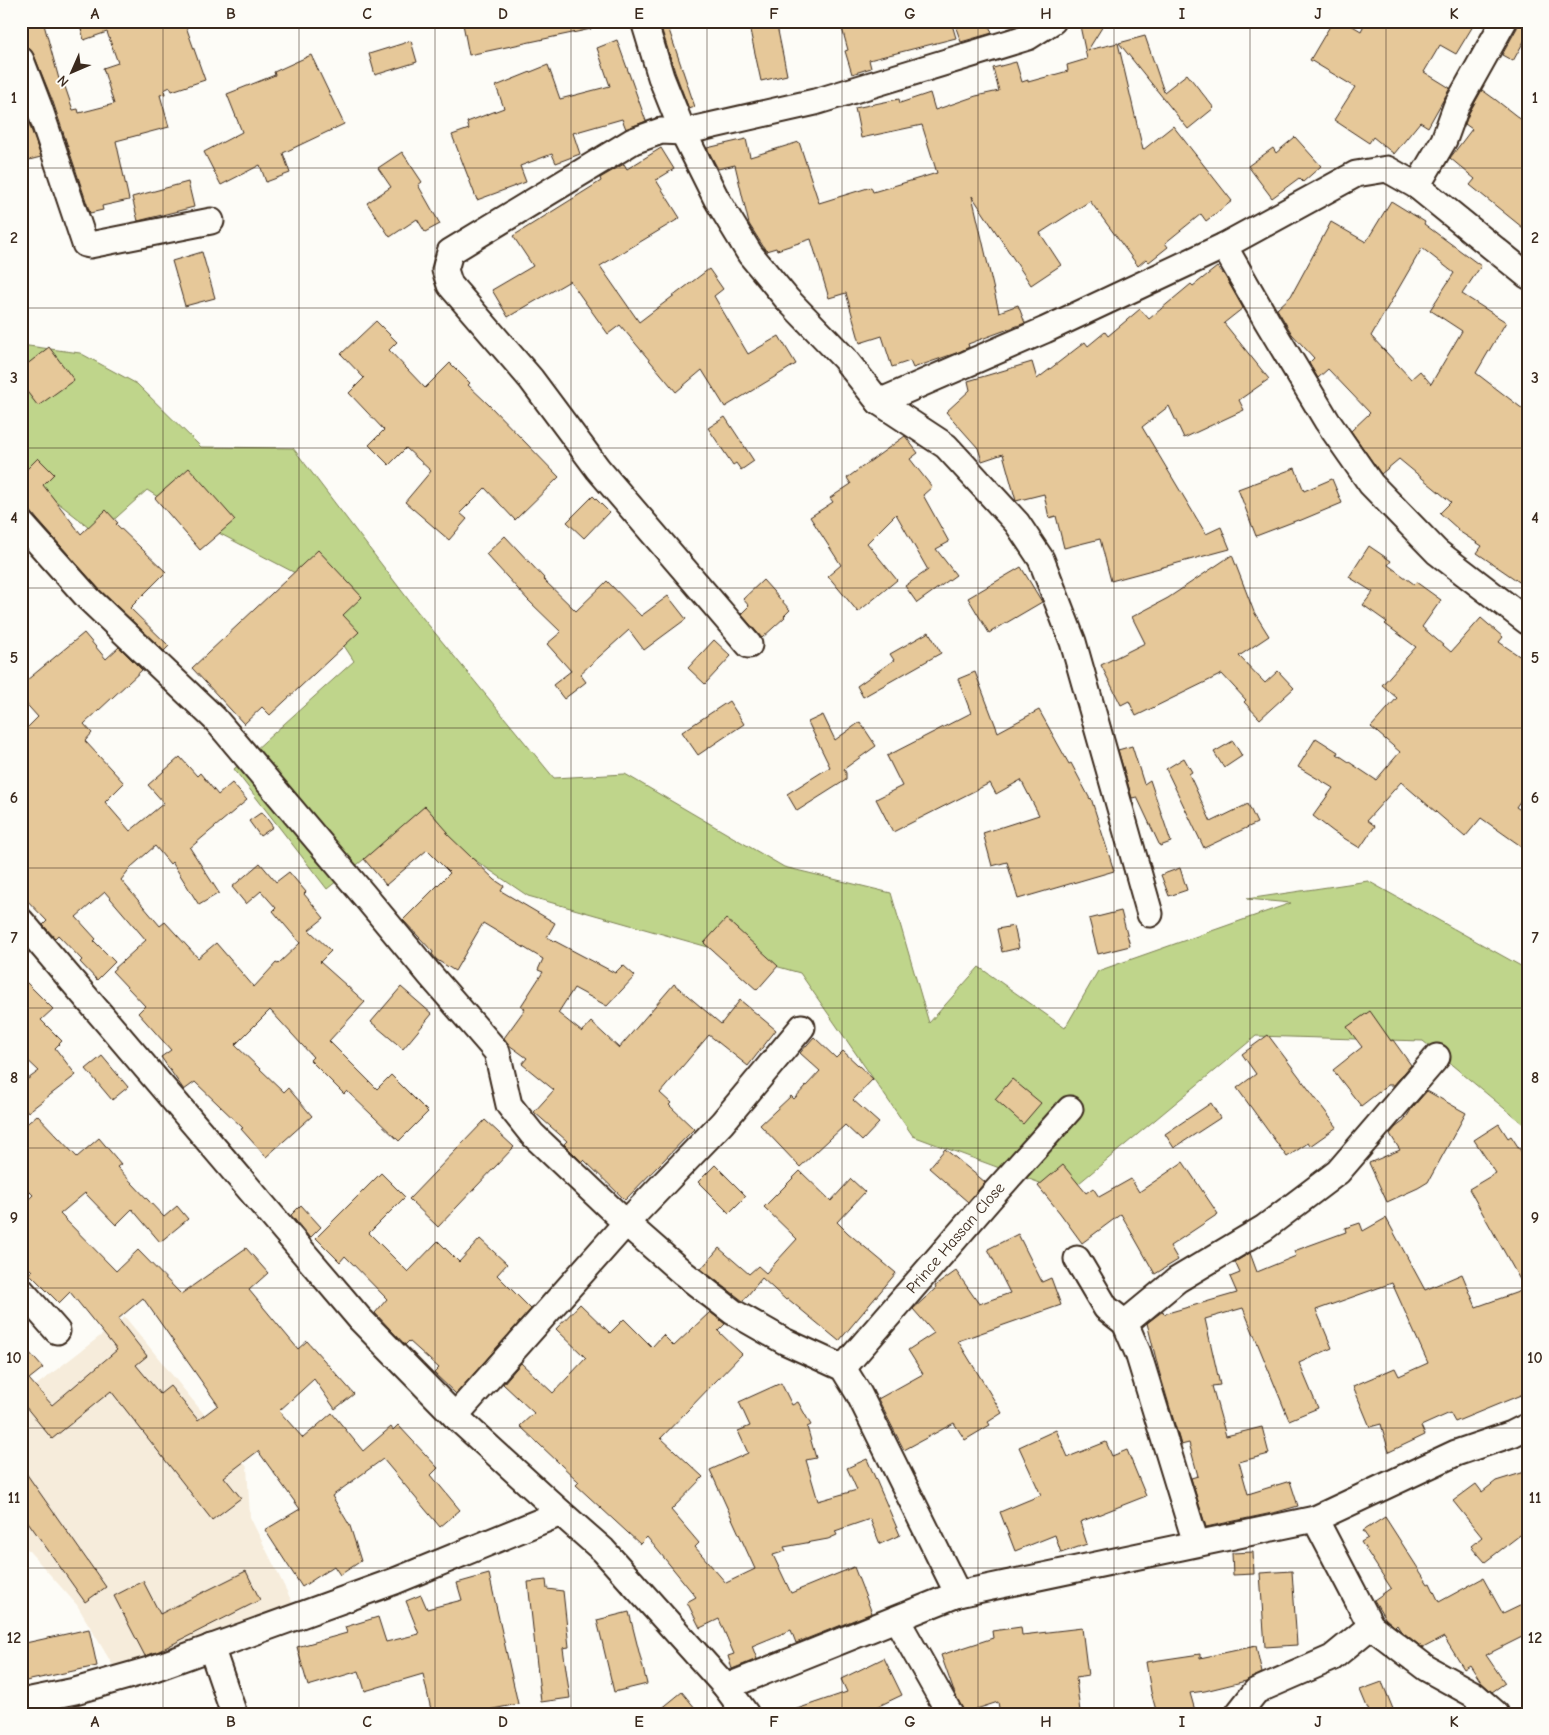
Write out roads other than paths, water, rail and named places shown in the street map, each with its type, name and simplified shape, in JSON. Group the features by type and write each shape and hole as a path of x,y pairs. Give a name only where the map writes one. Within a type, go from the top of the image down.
{"street":[{"path":"644,21 661,77 682,132 716,198 750,254 787,299 844,358 879,402 946,446 1016,523 1041,559 1073,642 1150,914"},
{"path":"749,645 598,470 531,379 450,285 445,270 450,252 633,141 661,131 682,132 825,99 1028,37 1053,21"},
{"path":"1417,186 1444,140 1456,107 1504,21"},
{"path":"21,60 86,244 90,245 211,221"},
{"path":"879,402 1045,330 1224,246 1356,174 1387,169 1417,186 1528,276"},
{"path":"1224,246 1327,422 1371,484 1437,552 1528,622"},
{"path":"21,523 90,599 228,734 431,976 498,1052 509,1105 532,1134 626,1223 683,1273 732,1312 784,1341 842,1368 859,1394 958,1594"},
{"path":"26,934 360,1319 455,1416 603,1550 726,1687 746,1714"},
{"path":"455,1416 626,1223 722,1123 802,1027"},
{"path":"1125,1323 1177,1280 1264,1228 1338,1172 1437,1057"},
{"name":"Prince Hassan Close","path":"842,1368 1070,1108"},
{"path":"1077,1259 1106,1308 1125,1323 1138,1353 1196,1543"},
{"path":"21,1290 57,1331"},
{"path":"726,1687 958,1594 1315,1519 1456,1453 1512,1434 1528,1426"},
{"path":"21,1702 74,1691 149,1670 395,1581 561,1513"},
{"path":"1315,1519 1371,1626 1426,1668 1473,1694 1496,1714"},
{"path":"897,1620 950,1714"},
{"path":"1238,1714 1256,1691 1332,1658 1371,1626"},
{"path":"211,1647 234,1714"}]}
